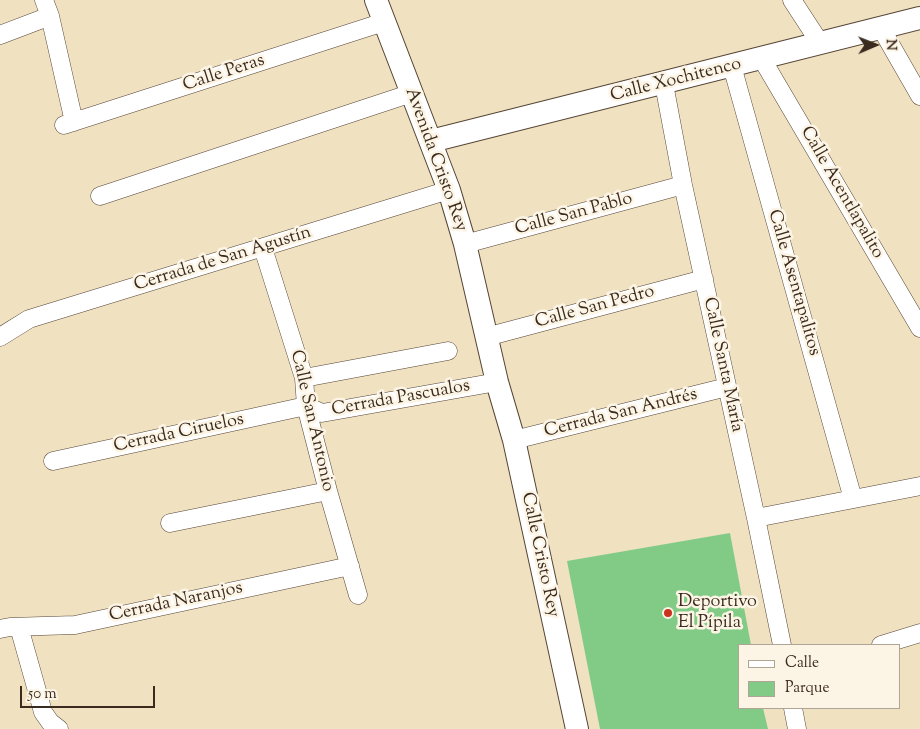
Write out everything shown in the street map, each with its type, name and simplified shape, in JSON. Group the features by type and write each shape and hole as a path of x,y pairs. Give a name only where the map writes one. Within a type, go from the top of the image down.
{"street":[{"name":"Avenida Cristo Rey","path":"376,0 449,190 497,382"},
{"path":"792,0 820,43"},
{"name":"Calle Peras","path":"47,8 69,124 384,22"},
{"path":"0,35 47,8"},
{"name":"Calle Xochitenco","path":"431,142 920,18"},
{"path":"881,28 920,96"},
{"name":"Calle Acentlapalito","path":"762,59 920,328"},
{"name":"Calle Asentapalitos","path":"732,66 853,499"},
{"name":"Calle Santa María","path":"664,84 683,185 782,644"},
{"path":"100,196 412,93"},
{"name":"Calle San Pablo","path":"464,244 683,185"},
{"name":"Cerrada de San Agustín","path":"0,337 29,318 449,190"},
{"name":"Calle San Antonio","path":"263,248 304,378 306,406 358,595"},
{"name":"Calle San Pedro","path":"486,337 704,279"},
{"path":"304,378 448,351"},
{"name":"Cerrada Pascualos","path":"306,406 322,413 497,382"},
{"name":"Calle Cristo Rey","path":"497,382 514,440 577,729"},
{"name":"Cerrada San Andrés","path":"514,440 727,388"},
{"name":"Cerrada Ciruelos","path":"53,461 306,406"},
{"path":"756,518 920,486"},
{"path":"170,523 328,491"},
{"name":"Cerrada Naranjos","path":"0,629 75,625 350,566"},
{"path":"19,627 43,712 50,722 60,729"},
{"path":"884,644 920,633"},
{"path":"793,709 797,729"}],"green space":[{"name":"Deportivo El Pípila","path":"730,533 751,644 738,644 738,709 763,709 768,729 600,729 567,561"}],"place":[{"name":"Deportivo El Pípila","path":"668,613"}]}
